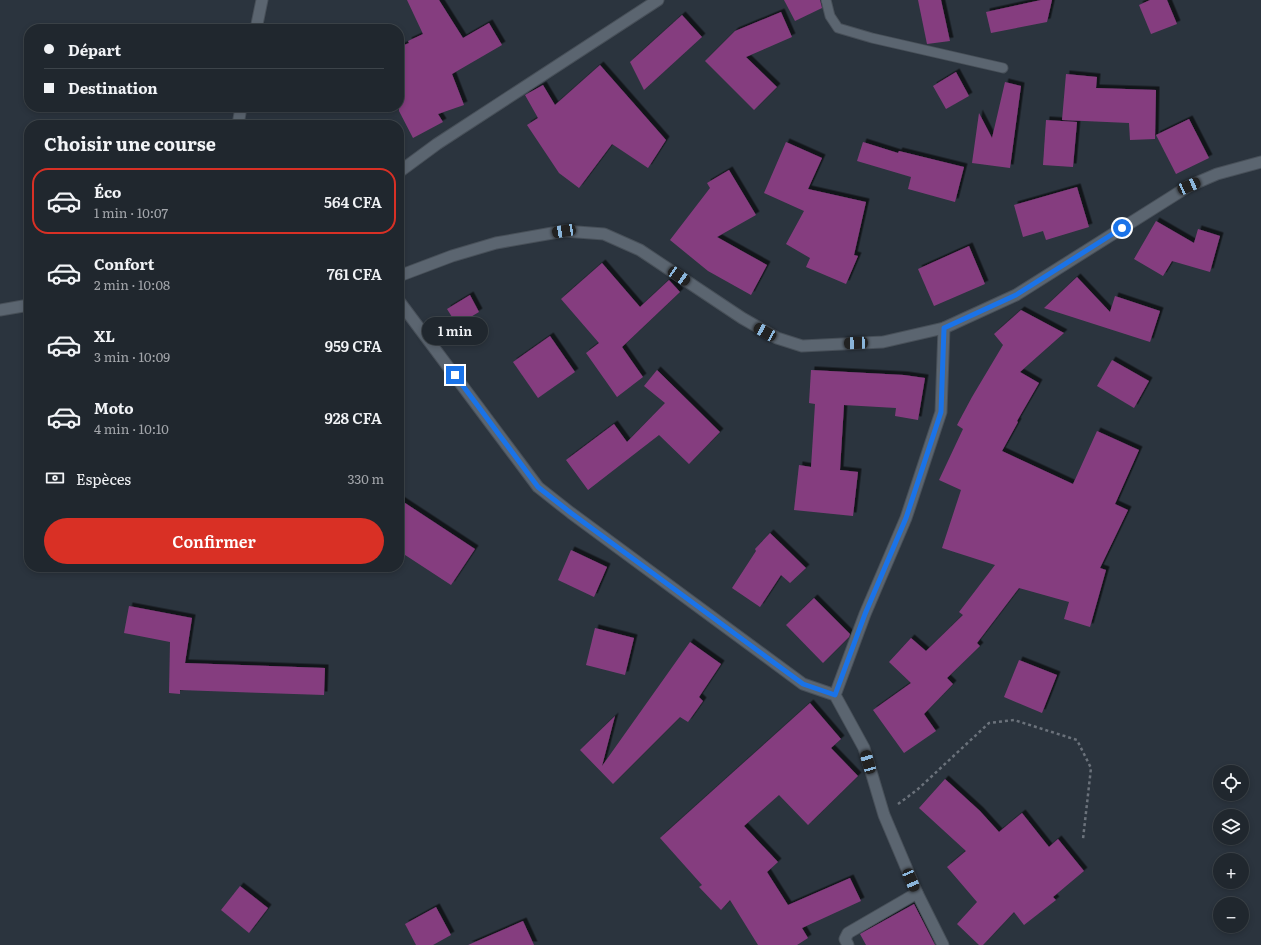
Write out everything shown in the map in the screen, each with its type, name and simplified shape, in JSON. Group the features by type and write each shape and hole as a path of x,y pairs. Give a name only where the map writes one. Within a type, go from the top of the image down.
{"street":[{"path":"257,24 262,0"},
{"path":"404,168 444,139 658,0"},
{"path":"404,274 452,256 496,242 564,231 604,234 640,250 742,318 777,338 802,346 883,342 944,328 1016,295 1189,186 1217,174 1261,162"},
{"path":"0,310 24,306"},
{"path":"404,308 538,487 803,684 835,695 864,748 884,815 917,893 943,945"},
{"path":"835,695 865,614 906,518 941,412 944,328"},
{"path":"848,945 845,939 848,933 917,893"}],"lane":[{"path":"826,0 830,16 838,28 872,38 1003,68"}],"path":[{"path":"884,815 917,790 989,723 1014,720 1077,740 1091,768 1082,839"}],"building":[{"path":"407,0 439,0 463,38 489,23 502,45 452,74 464,105 438,114 443,122 413,138 400,112 404,112 404,45 409,43 408,41 423,34"},
{"path":"784,0 820,0 822,8 795,21"},
{"path":"918,0 941,0 950,41 927,44"},
{"path":"1041,0 1052,0 1047,22 991,33 986,12"},
{"path":"1150,0 1167,0 1177,24 1151,34 1139,5"},
{"path":"781,12 792,37 746,57 777,87 754,110 705,61 735,31"},
{"path":"682,15 702,37 644,90 630,62"},
{"path":"600,65 666,140 648,168 612,144 579,188 559,173 527,125 538,118 525,95 543,85 555,105"},
{"path":"956,72 969,96 946,109 933,86"},
{"path":"1066,74 1097,77 1096,88 1156,90 1155,139 1130,140 1129,123 1062,120"},
{"path":"1005,82 1021,86 1010,168 972,163 979,113 992,138"},
{"path":"1189,119 1209,158 1176,174 1156,135"},
{"path":"1046,120 1077,122 1073,167 1043,165"},
{"path":"786,142 822,158 808,189 866,202 854,255 858,256 846,284 806,267 810,258 786,244 804,211 764,193"},
{"path":"863,142 898,153 899,151 964,167 955,202 908,189 911,177 857,161"},
{"path":"729,170 756,215 717,237 767,265 751,295 708,271 670,240 710,188 707,183"},
{"path":"1077,187 1089,227 1046,240 1043,231 1023,237 1014,205"},
{"path":"1156,221 1194,243 1198,229 1220,236 1210,272 1172,261 1163,276 1134,259"},
{"path":"969,246 985,284 934,306 918,269"},
{"path":"602,263 640,307 669,280 680,292 622,347 643,377 617,397 586,353 599,343 561,299"},
{"path":"1077,277 1110,312 1115,296 1160,311 1150,342 1044,308"},
{"path":"470,295 479,312 457,325 447,309"},
{"path":"1021,310 1064,333 1020,372 1039,383 1002,451 1073,484 1097,431 1139,450 1115,504 1128,510 1100,568 1106,570 1090,627 1064,619 1069,602 1019,588 977,643 980,646 947,678 953,684 924,714 936,731 904,753 873,710 911,683 889,662 911,638 926,651 963,615 959,612 995,565 942,548 961,490 939,480 963,429 957,425 1003,345 994,334"},
{"path":"550,336 575,372 538,398 513,362"},
{"path":"1112,360 1149,381 1134,408 1097,386"},
{"path":"657,370 720,432 689,464 659,435 588,490 566,460 614,424 627,442 665,403 644,386"},
{"path":"811,370 904,375 925,378 918,420 895,416 896,408 844,405 840,470 858,472 853,516 794,510 799,465 811,467 815,404 809,403"},
{"path":"404,502 475,549 451,585 404,554"},
{"path":"770,533 806,568 790,583 781,575 760,607 732,588 756,551 755,549"},
{"path":"571,550 607,567 594,597 558,580"},
{"path":"814,598 850,634 849,637 823,663 786,625"},
{"path":"129,606 192,618 185,663 325,668 324,695 180,690 180,694 169,693 170,642 124,633"},
{"path":"595,628 634,638 625,675 586,665"},
{"path":"690,642 721,664 699,697 703,701 688,722 680,717 613,784 580,750 615,716 602,766"},
{"path":"1019,660 1057,675 1042,713 1004,697"},
{"path":"810,703 841,739 831,748 858,776 808,825 779,795 744,826 778,862 767,872 788,905 850,878 861,901 802,928 808,938 797,945 758,945 730,900 721,910 699,887 702,885 660,838"},
{"path":"945,779 980,811 999,832 1022,813 1049,847 1058,839 1084,871 1053,897 1056,900 1024,925 1014,912 983,945 979,945 957,924 977,902 947,867 966,851 919,808"},
{"path":"240,886 268,908 249,933 221,910"},
{"path":"914,904 935,945 866,945 860,934"},
{"path":"436,907 451,935 433,945 416,945 405,924"},
{"path":"523,921 534,945 468,945"}],"route":[{"path":"455,375 538,487 803,684 835,695 865,614 906,518 941,412 944,328 1016,295 1122,228"}]}
